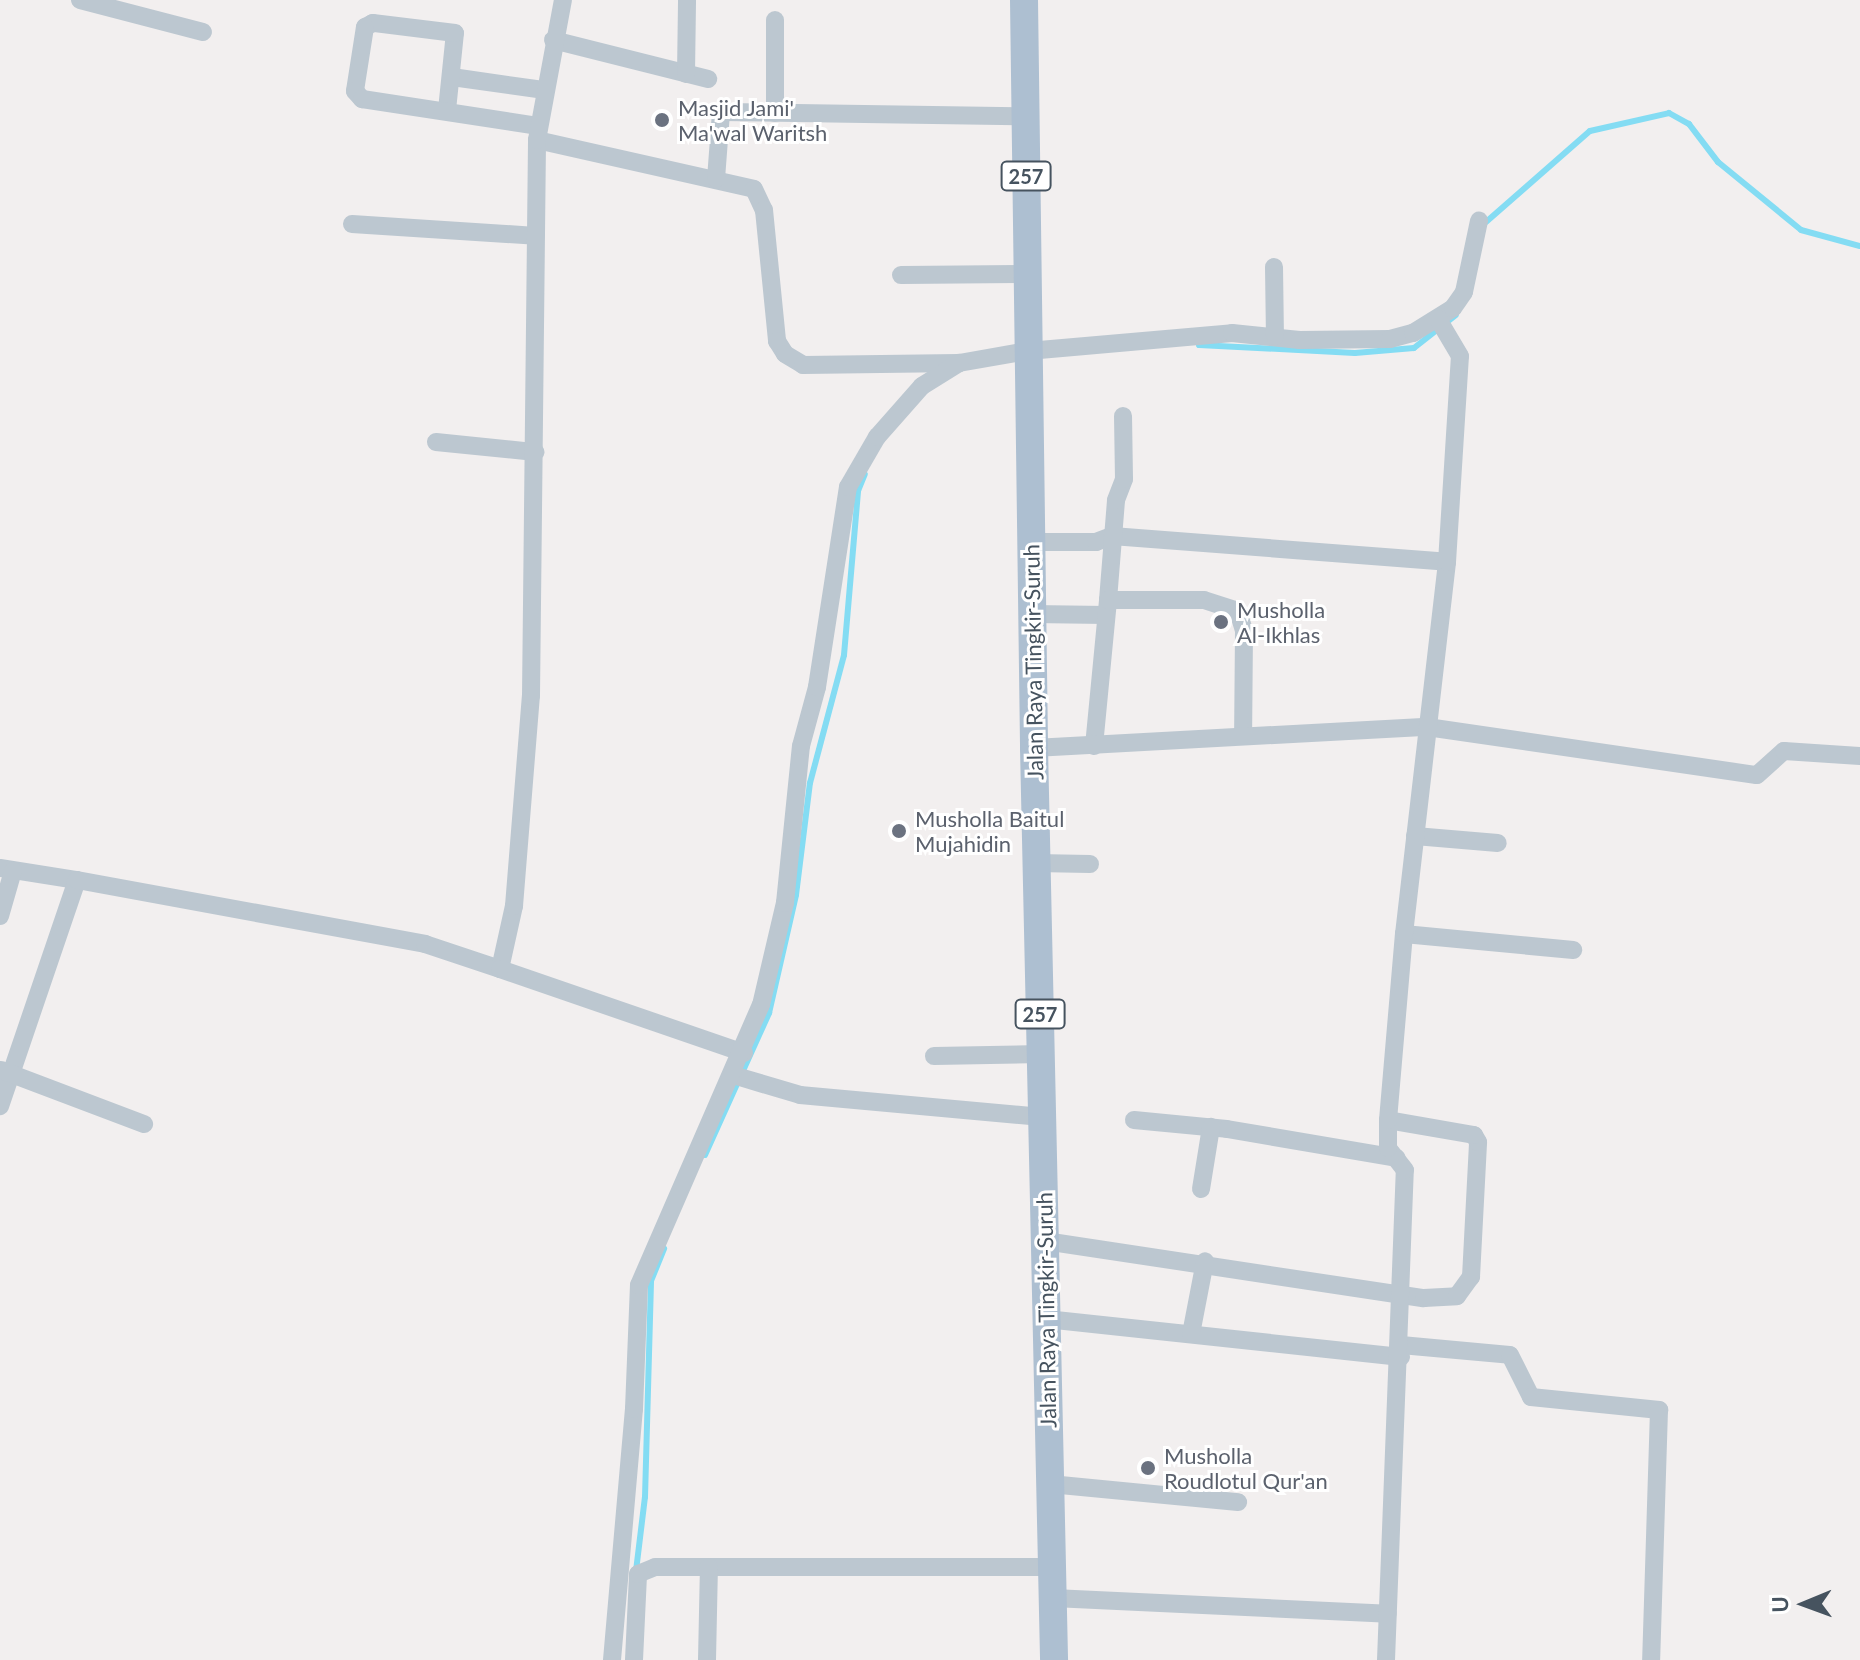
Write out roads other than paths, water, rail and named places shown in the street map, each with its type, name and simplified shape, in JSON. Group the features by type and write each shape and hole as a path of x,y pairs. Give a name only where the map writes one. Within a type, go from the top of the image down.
{"main road":[{"name":"Jalan Raya Tingkir-Suruh","path":"1024,0 1036,863 1054,1660"}],"street":[{"path":"80,0 203,32"},
{"path":"500,969 514,906 530,712 538,133 543,90 563,0"},
{"path":"686,74 687,0"},
{"path":"775,20 775,113"},
{"path":"447,110 455,33 373,23 362,31 359,97 447,110 754,189 760,199 777,341 785,354 803,365 959,363 1232,333 1390,339 1438,319 1464,292 1479,221"},
{"path":"553,40 708,79"},
{"path":"452,77 543,90"},
{"path":"716,179 719,113 1026,116"},
{"path":"352,224 536,236"},
{"path":"1274,267 1275,336"},
{"path":"901,275 1026,274"},
{"path":"1386,1660 1404,1293 1405,1170 1388,1148 1388,1120 1404,934 1447,562 1460,356 1438,319"},
{"path":"612,1660 633,1422 639,1285 648,1255 740,1079 744,1053 785,903 801,746 817,687 848,487 877,437 922,386 959,363"},
{"path":"1094,746 1112,536 1124,479 1123,416"},
{"path":"436,442 535,452"},
{"path":"1031,542 1096,542 1112,536 1447,562"},
{"path":"1032,614 1204,600 1238,611 1244,631 1243,736"},
{"path":"1034,748 1427,727 1757,775 1784,751 1860,756"},
{"path":"1415,836 1498,843"},
{"path":"1036,863 1090,864"},
{"path":"0,916 6,869 425,944 744,1053"},
{"path":"0,1106 5,1072 77,880"},
{"path":"1404,934 1573,950"},
{"path":"934,1056 1041,1054"},
{"path":"5,1072 144,1124"},
{"path":"740,1079 800,1095 1042,1117"},
{"path":"1134,1120 1211,1127 1397,1158"},
{"path":"1045,1241 1205,1261 1439,1299 1466,1289 1475,1239 1479,1151 1474,1135 1388,1120"},
{"path":"1201,1189 1211,1127"},
{"path":"1191,1334 1205,1261"},
{"path":"1046,1319 1401,1351 1510,1355 1531,1397 1659,1410 1651,1660"},
{"path":"1050,1484 1238,1502"},
{"path":"634,1660 638,1574 655,1567 1052,1567"},
{"path":"707,1660 709,1567"},
{"path":"1053,1598 1388,1614"}],"waterway":[{"path":"1486,222 1590,131 1669,113 1689,124 1718,162 1801,230 1860,246"},
{"path":"1199,345 1355,353 1414,348 1456,315"},
{"path":"705,1155 769,1013 796,895 810,783 844,655 858,491 865,474"},
{"path":"636,1571 645,1497 651,1281 664,1249"}],"place":[{"name":"Masjid Jami' Ma'wal Waritsh","path":"662,120"},
{"name":"Musholla Al-Ikhlas","path":"1221,622"},
{"name":"Musholla Baitul Mujahidin","path":"899,831"},
{"name":"Musholla Roudlotul Qur'an","path":"1148,1468"}]}
